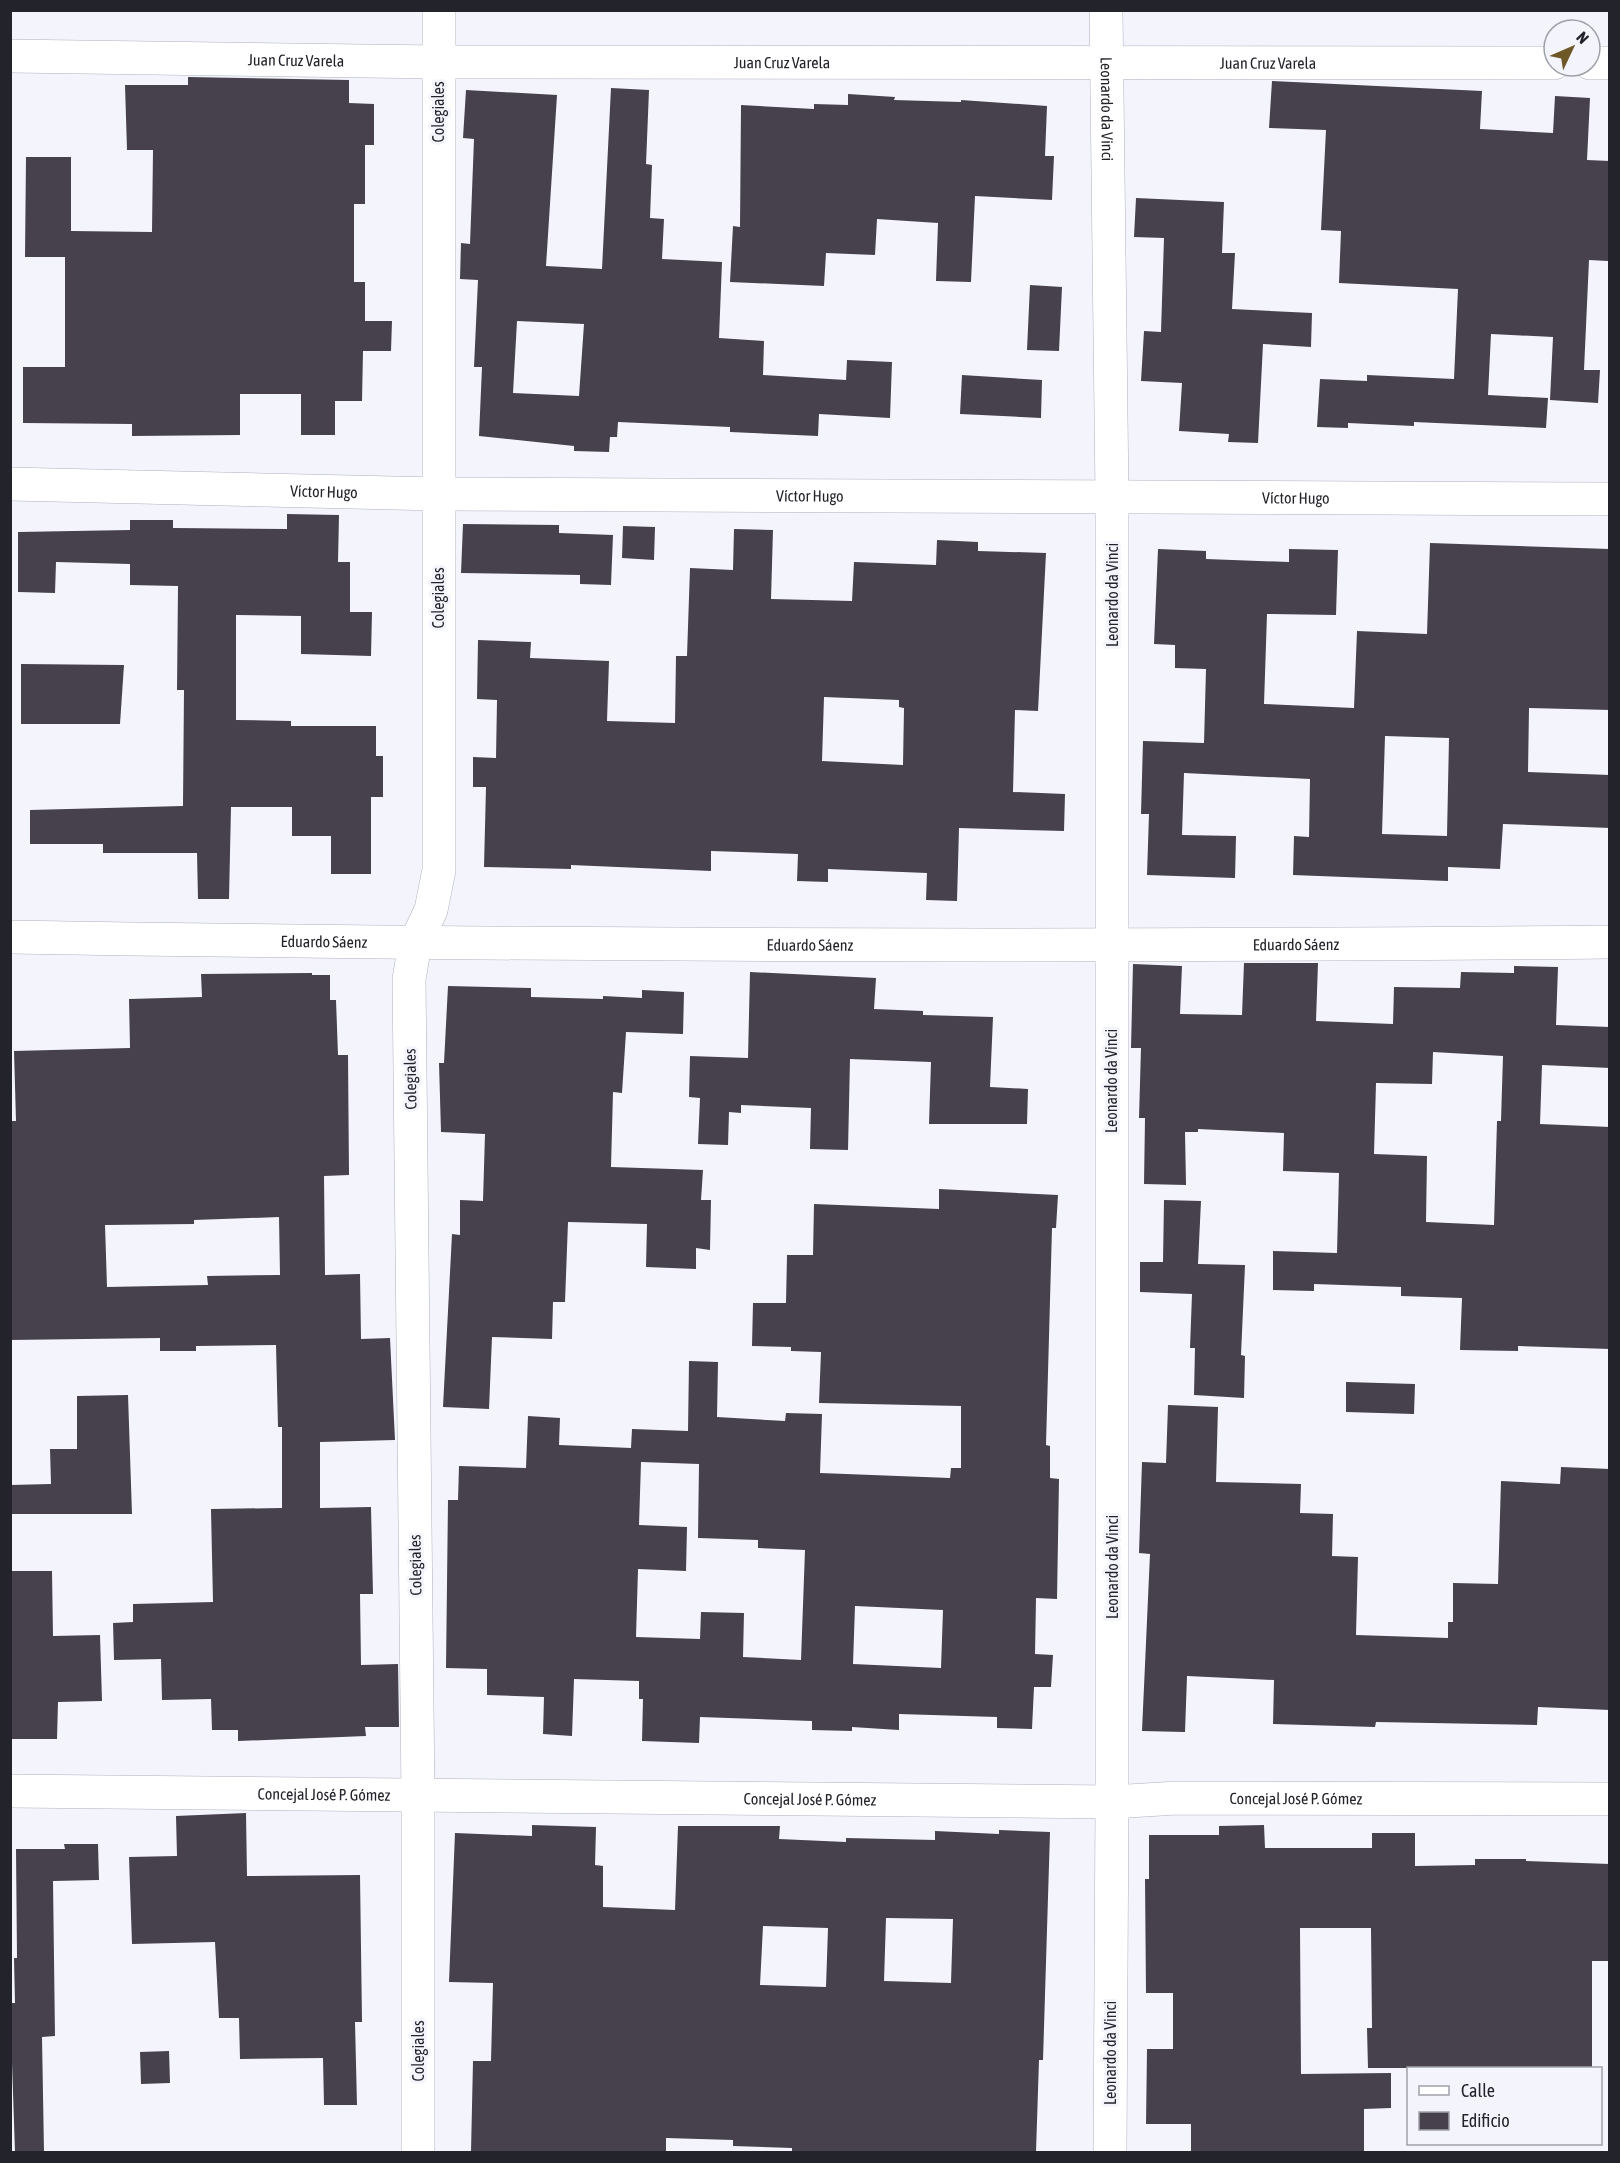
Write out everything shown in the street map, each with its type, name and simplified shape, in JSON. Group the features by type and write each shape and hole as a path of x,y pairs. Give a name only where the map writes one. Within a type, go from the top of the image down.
{"street":[{"name":"Colegiales","path":"418,2152 418,1795 409,979 415,944 431,910 439,870 437,494 439,10"},
{"name":"Leonardo da Vinci","path":"1106,10 1112,496 1110,2152"},
{"name":"Juan Cruz Varela","path":"10,57 438,62 1542,63"},
{"name":"Víctor Hugo","path":"10,484 437,494 1610,499"},
{"name":"Eduardo Sáenz","path":"10,937 415,944 1111,946 1610,942"},
{"name":"Concejal José P. Gómez","path":"10,1791 1112,1802 1177,1798 1610,1799"}],"building":[{"path":"188,77 349,80 349,103 374,104 374,145 365,145 365,204 354,204 354,282 365,282 365,321 392,321 391,351 363,351 362,401 335,401 335,435 301,435 301,394 240,394 240,435 132,436 132,424 23,423 23,367 65,367 65,257 25,257 26,157 71,157 71,231 152,232 153,150 127,150 125,85 188,85"},
{"path":"1272,81 1482,91 1480,129 1553,133 1555,96 1590,98 1587,160 1610,161 1608,261 1589,260 1584,370 1600,370 1598,403 1550,400 1553,337 1491,334 1488,395 1548,398 1546,428 1414,422 1414,426 1348,423 1348,428 1317,427 1320,379 1367,381 1367,375 1454,379 1458,289 1339,283 1341,231 1321,230 1326,130 1269,128"},
{"path":"611,88 649,90 646,164 652,165 650,218 664,219 662,259 722,262 719,338 764,341 763,375 846,380 847,360 892,362 890,418 819,414 818,436 730,432 730,427 618,422 617,437 610,437 609,452 574,451 574,446 479,436 482,367 474,367 478,280 460,279 461,243 470,244 474,139 463,138 466,90 557,95 546,266 602,269","holes":["517,321 584,324 579,396 513,393"]},
{"path":"848,94 895,97 894,100 961,102 961,100 1047,106 1045,156 1054,156 1052,200 975,196 971,282 936,281 938,223 877,219 875,255 826,253 824,286 730,282 733,226 740,227 741,105 814,109 814,104 848,105"},
{"path":"1136,198 1224,202 1222,253 1235,253 1232,309 1312,313 1311,347 1263,344 1258,443 1228,442 1229,434 1179,431 1182,383 1141,381 1144,331 1161,332 1164,238 1134,237"},
{"path":"1030,285 1062,287 1059,351 1027,350"},
{"path":"962,375 1042,380 1041,418 960,414"},
{"path":"287,514 339,515 338,562 350,562 350,612 372,612 371,656 301,654 301,616 236,615 236,720 291,721 291,726 376,726 376,756 383,756 383,797 371,797 371,874 331,874 331,836 292,836 292,807 231,807 229,899 198,899 197,853 103,853 103,844 30,844 30,810 183,806 184,690 177,690 178,586 130,585 130,564 56,562 55,593 18,592 18,532 130,530 130,520 173,520 173,528 287,529"},
{"path":"463,524 559,525 559,533 613,535 611,585 580,584 580,575 461,573"},
{"path":"623,526 655,527 654,560 622,558"},
{"path":"734,529 773,530 771,599 852,601 854,562 936,565 937,540 978,542 978,551 1046,553 1038,711 1015,710 1013,792 1065,794 1064,831 959,828 957,901 926,900 927,873 828,869 828,882 797,881 798,854 711,851 711,871 571,865 571,869 484,867 486,787 473,787 473,757 496,758 497,700 477,699 478,640 531,642 530,658 609,661 607,721 675,723 676,656 687,656 690,568 733,570","holes":["824,697 899,700 899,707 904,708 903,765 822,761"]},
{"path":"1430,543 1610,549 1610,710 1529,708 1528,772 1610,775 1610,828 1503,824 1500,869 1448,867 1448,881 1293,875 1294,836 1309,837 1310,779 1184,773 1182,835 1236,836 1235,878 1147,875 1149,814 1141,814 1143,741 1204,743 1206,669 1175,668 1175,645 1154,644 1158,549 1206,551 1206,559 1289,562 1289,549 1338,550 1336,615 1267,614 1264,704 1354,708 1357,631 1427,634","holes":["1385,736 1449,738 1447,836 1382,834"]},
{"path":"21,664 124,665 120,724 21,724"},
{"path":"1244,963 1318,963 1316,1021 1393,1024 1394,987 1460,988 1461,972 1514,973 1514,966 1558,967 1556,1025 1610,1027 1610,1068 1542,1065 1540,1124 1610,1127 1610,1349 1518,1346 1518,1351 1460,1350 1462,1298 1401,1296 1401,1287 1314,1284 1314,1291 1273,1290 1273,1251 1337,1253 1339,1173 1283,1171 1284,1133 1198,1129 1198,1132 1185,1132 1186,1185 1144,1184 1145,1118 1139,1118 1141,1048 1131,1048 1133,964 1182,966 1180,1014 1242,1015","holes":["1433,1052 1503,1056 1501,1121 1497,1121 1494,1225 1426,1222 1427,1156 1374,1154 1376,1083 1432,1084"]},
{"path":"750,972 876,978 874,1009 923,1011 923,1015 993,1017 990,1087 1028,1089 1027,1124 929,1124 931,1062 850,1059 848,1150 810,1149 811,1108 741,1105 741,1113 729,1112 728,1145 698,1144 700,1098 689,1097 690,1056 748,1058"},
{"path":"312,973 312,975 330,975 330,1000 336,1000 338,1055 348,1055 349,1175 324,1176 325,1275 360,1274 361,1339 390,1338 395,1440 320,1442 320,1508 371,1507 373,1594 360,1594 361,1665 398,1664 399,1727 365,1727 366,1736 238,1741 238,1730 212,1730 211,1699 162,1700 161,1659 114,1660 113,1623 133,1622 133,1604 213,1602 211,1509 282,1508 282,1427 278,1427 276,1345 196,1346 196,1351 160,1351 160,1338 10,1340 10,1121 16,1121 14,1051 130,1048 129,999 202,997 201,974","holes":["279,1217 280,1275 207,1276 208,1285 107,1287 105,1225 194,1224 194,1220"]},
{"path":"448,986 531,988 531,997 603,999 603,996 642,998 642,990 684,992 683,1034 626,1032 622,1093 613,1092 611,1167 703,1170 701,1200 711,1200 710,1250 696,1248 696,1269 646,1267 647,1224 568,1222 565,1302 553,1302 552,1339 492,1337 489,1409 443,1407 452,1234 460,1235 460,1200 483,1201 485,1134 441,1132 439,1063 444,1063"},
{"path":"939,1189 1058,1195 1056,1228 1052,1228 1046,1445 1050,1446 1050,1478 1059,1479 1057,1599 1036,1598 1035,1654 1053,1655 1051,1687 1034,1687 1032,1729 997,1728 997,1717 899,1714 899,1730 852,1727 852,1731 812,1730 812,1721 700,1717 699,1743 642,1741 643,1699 639,1699 639,1681 574,1679 572,1736 543,1734 544,1697 487,1695 487,1669 446,1668 448,1500 458,1500 459,1466 526,1468 528,1416 560,1418 559,1445 631,1448 632,1429 688,1431 689,1361 718,1362 717,1417 785,1421 786,1413 822,1414 820,1473 950,1478 951,1468 961,1468 961,1406 819,1403 821,1352 791,1351 791,1347 752,1346 753,1303 786,1303 787,1255 813,1255 814,1204 939,1209","holes":["641,1462 699,1464 698,1538 758,1540 758,1548 805,1550 801,1660 743,1657 744,1613 701,1612 700,1639 636,1637 638,1569 686,1571 687,1527 639,1525","855,1606 943,1610 941,1668 853,1664"]},
{"path":"1164,1200 1201,1201 1198,1264 1245,1265 1241,1355 1245,1356 1244,1398 1194,1395 1195,1348 1190,1348 1192,1294 1140,1292 1140,1262 1163,1262"},
{"path":"1346,1382 1415,1384 1414,1414 1346,1412"},
{"path":"128,1395 132,1514 10,1514 10,1485 51,1484 50,1449 77,1449 77,1396"},
{"path":"1168,1405 1218,1407 1216,1482 1301,1484 1300,1513 1333,1514 1332,1556 1358,1557 1356,1635 1448,1638 1448,1622 1453,1622 1453,1583 1498,1584 1501,1481 1560,1484 1561,1467 1610,1469 1610,1710 1538,1707 1537,1725 1376,1722 1375,1727 1273,1724 1274,1680 1187,1676 1185,1732 1142,1731 1150,1554 1139,1553 1142,1462 1166,1463"},
{"path":"10,1571 52,1571 53,1636 100,1635 102,1701 58,1702 57,1739 12,1739"},
{"path":"246,1813 247,1876 360,1875 362,2022 355,2022 357,2105 324,2105 323,2058 240,2059 239,2018 219,2018 215,1942 132,1944 129,1857 177,1856 176,1816"},
{"path":"532,1825 596,1827 595,1865 603,1866 603,1907 675,1910 678,1826 780,1826 779,1839 846,1842 846,1838 935,1840 935,1831 999,1834 999,1830 1050,1832 1043,2060 1039,2060 1036,2152 792,2152 792,2148 733,2146 733,2140 666,2138 666,2152 471,2152 473,2061 491,2061 493,1983 449,1982 455,1833 532,1836","holes":["886,1918 953,1919 951,1983 884,1981","763,1926 828,1928 826,1987 760,1985"]},
{"path":"1264,1825 1265,1848 1372,1848 1372,1833 1415,1833 1415,1866 1475,1865 1475,1859 1526,1859 1526,1861 1610,1864 1610,1961 1592,1961 1592,2067 1368,2068 1367,2028 1372,2028 1371,1928 1300,1928 1301,2074 1391,2073 1391,2108 1364,2109 1364,2152 1191,2152 1191,2124 1146,2124 1147,2049 1173,2049 1173,1993 1146,1993 1145,1879 1149,1879 1149,1835 1219,1835 1219,1826"},
{"path":"64,1844 98,1844 99,1880 53,1881 55,2036 42,2037 44,2152 15,2152 10,2003 15,2003 14,1958 17,1958 16,1849 65,1849"},
{"path":"169,2051 170,2083 141,2084 140,2052"}]}
